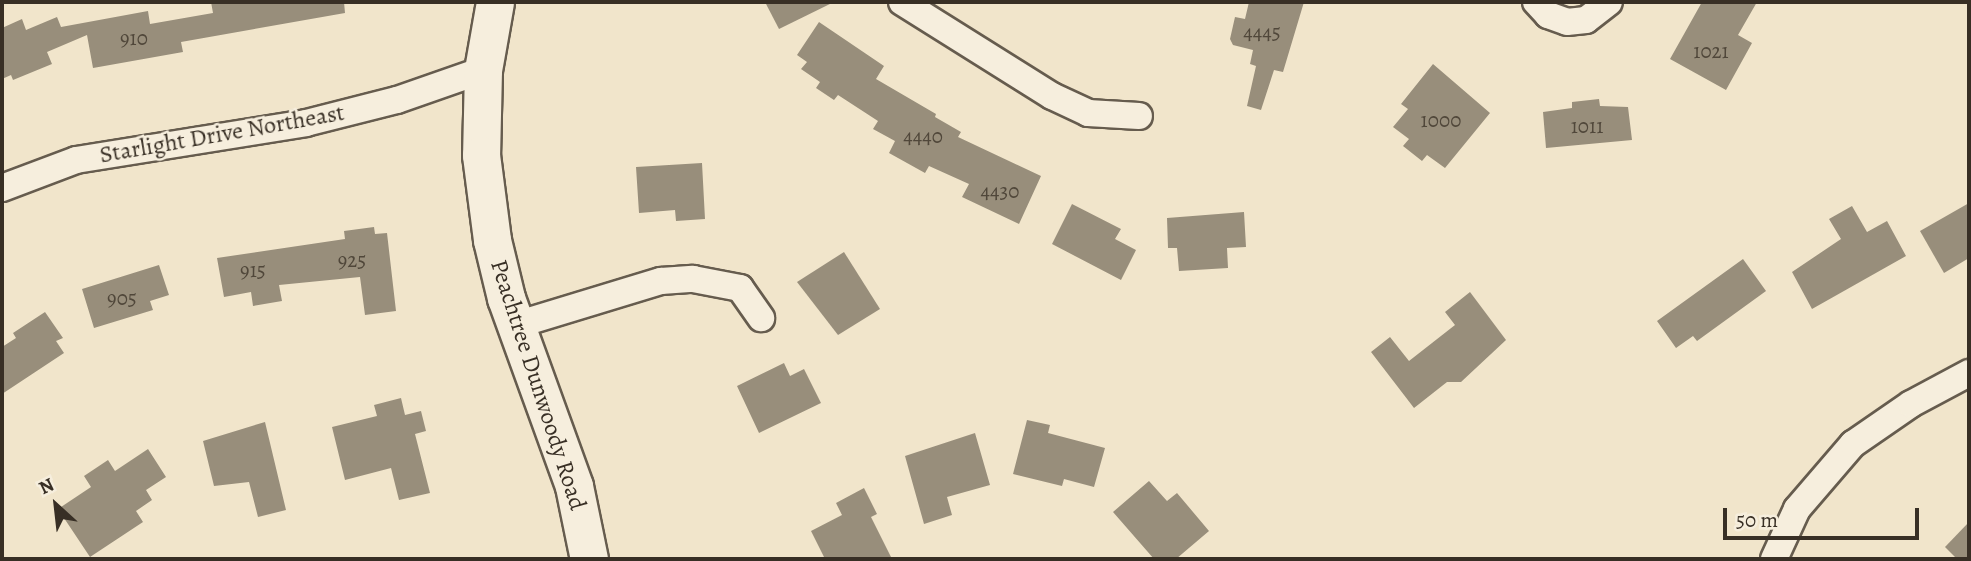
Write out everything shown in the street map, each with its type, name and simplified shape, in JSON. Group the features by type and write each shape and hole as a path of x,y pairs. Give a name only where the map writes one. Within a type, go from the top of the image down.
{"main road":[{"name":"Peachtree Dunwoody Road","path":"495,2 483,70 481,155 492,240 516,325 574,486 589,559"}],"street":[{"path":"902,2 1052,96 1088,113 1139,116"},
{"path":"1536,2 1548,15 1567,22 1586,20 1609,2"},
{"name":"Starlight Drive Northeast","path":"2,188 76,160 123,149 306,123 397,100 483,70"},
{"path":"516,325 661,281 693,279 740,288 761,318"},
{"path":"1774,559 1787,524 1803,500 1853,444 1902,409 1969,373"}],"building":[{"path":"211,2 344,2 345,13 181,42 183,52 93,68 87,35 47,52 52,64 13,80 11,75 2,79 2,28 22,19 26,30 57,17 61,27 148,11 150,24 213,13"},
{"path":"765,2 834,2 779,29"},
{"path":"1249,2 1304,2 1283,72 1274,70 1261,110 1247,106 1256,66 1250,64 1253,50 1233,45 1230,39 1235,17 1245,19"},
{"path":"1702,2 1757,2 1738,35 1752,43 1726,90 1670,59"},
{"path":"819,22 884,66 876,79 936,114 935,117 961,132 958,137 1041,176 1019,224 962,197 969,184 929,166 925,173 889,153 895,141 873,129 878,121 838,95 834,100 816,88 820,82 801,69 807,62 797,55"},
{"path":"1433,64 1490,113 1445,168 1427,155 1422,161 1403,146 1409,139 1393,127 1408,109 1401,104"},
{"path":"1599,99 1600,106 1628,107 1632,140 1546,148 1543,112 1572,108 1572,102"},
{"path":"702,163 705,219 676,221 675,210 639,213 636,167"},
{"path":"1969,203 1969,258 1944,273 1920,231"},
{"path":"1072,204 1121,229 1115,239 1136,250 1121,280 1052,244"},
{"path":"1852,206 1867,232 1887,221 1906,256 1812,309 1792,272 1841,239 1829,219"},
{"path":"1244,212 1246,247 1227,248 1228,268 1179,271 1177,248 1168,248 1167,218"},
{"path":"374,227 375,234 387,233 396,311 365,315 360,277 279,285 282,301 253,306 251,292 224,297 217,258 345,239 344,231"},
{"path":"844,252 880,309 838,335 797,282"},
{"path":"1743,259 1766,291 1697,341 1693,336 1676,348 1657,321"},
{"path":"159,265 169,295 150,301 153,310 94,328 82,289"},
{"path":"1470,292 1506,340 1461,382 1447,382 1414,408 1371,352 1390,337 1409,361 1455,325 1445,312"},
{"path":"45,312 63,338 56,341 64,353 2,394 2,347 16,338 13,333"},
{"path":"784,363 790,376 804,369 821,403 759,433 737,386"},
{"path":"401,398 405,415 421,411 426,431 415,434 430,493 399,500 391,468 345,480 332,427 377,416 374,405"},
{"path":"1027,420 1050,425 1048,433 1105,448 1094,487 1064,479 1062,486 1013,474"},
{"path":"265,422 286,510 258,517 249,482 214,486 203,441"},
{"path":"975,433 990,485 947,497 952,515 924,524 905,456"},
{"path":"148,449 166,477 146,490 152,500 136,511 143,522 90,557 58,509 91,487 84,476 108,460 115,471"},
{"path":"1149,481 1167,501 1177,493 1209,531 1176,559 1154,559 1113,512"},
{"path":"864,488 877,514 871,517 892,559 825,559 811,531 842,515 836,503"},
{"path":"1969,522 1969,559 1957,559 1945,547"}]}
